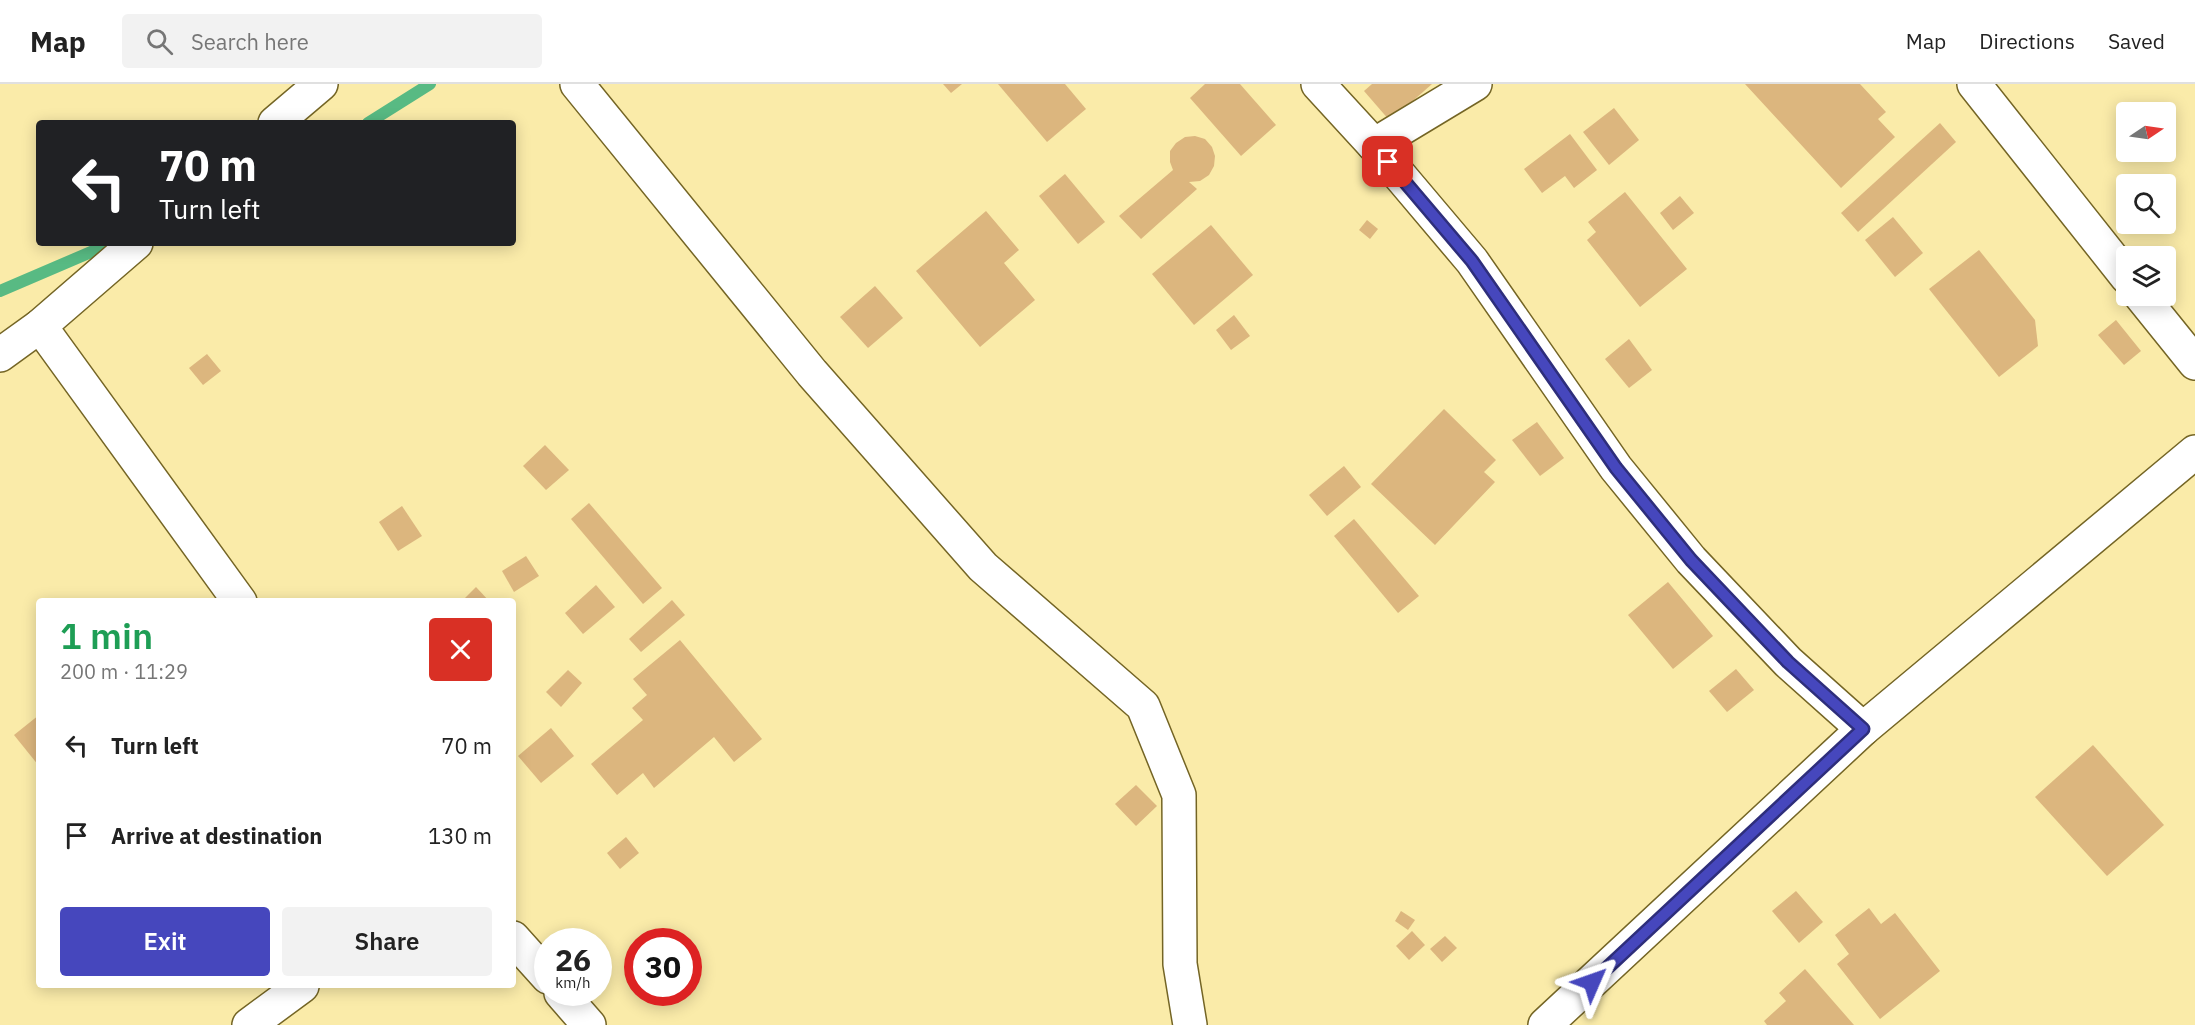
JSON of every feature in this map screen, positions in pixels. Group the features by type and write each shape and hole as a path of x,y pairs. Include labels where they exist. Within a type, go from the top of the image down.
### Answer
{"street":[{"path":"279,120 321,84"},
{"path":"577,84 812,373 982,567 1143,706 1179,795 1180,964 1190,1025"},
{"path":"1318,84 1374,145 1472,261 1616,468 1691,560 1788,662 1863,729"},
{"path":"1374,145 1475,84"},
{"path":"1974,84 2116,263"},
{"path":"0,356 40,326 133,246"},
{"path":"2149,306 2195,363"},
{"path":"40,326 237,598"},
{"path":"1545,1025 1863,729 2195,452"},
{"path":"516,941 534,961"},
{"path":"249,1025 299,988"},
{"path":"572,1006 589,1025"}],"building":[{"path":"943,84 962,84 951,93"},
{"path":"998,84 1065,84 1086,109 1047,142"},
{"path":"1205,84 1240,84 1276,125 1241,156 1190,98"},
{"path":"1372,84 1432,84 1390,121 1364,91"},
{"path":"1745,84 1860,84 1886,112 1878,119 1895,137 1841,188"},
{"path":"1614,108 1639,140 1609,165 1583,132"},
{"path":"1940,123 1956,142 1858,232 1841,213"},
{"path":"1570,134 1597,170 1574,188 1565,176 1542,193 1524,169"},
{"path":"1195,136 1205,139 1212,147 1215,156 1214,166 1209,175 1200,181 1189,182 1197,189 1141,239 1119,216 1173,170 1170,151 1176,143 1185,137"},
{"path":"1065,174 1105,222 1078,244 1039,196"},
{"path":"1625,192 1687,269 1640,307 1587,240 1596,232 1588,222"},
{"path":"1680,196 1694,213 1673,230 1660,213"},
{"path":"986,211 1019,250 1004,263 1035,300 980,347 916,271"},
{"path":"1893,217 1923,253 1895,277 1865,240"},
{"path":"1367,220 1378,229 1370,239 1359,230"},
{"path":"1211,225 1253,275 1194,325 1152,274"},
{"path":"1979,250 2035,320 2038,346 1999,377 1929,289"},
{"path":"875,286 903,318 868,348 840,317"},
{"path":"1234,315 1250,336 1231,350 1216,330"},
{"path":"2116,320 2141,351 2124,365 2098,335"},
{"path":"1629,339 1652,370 1629,388 1605,359"},
{"path":"207,354 221,371 203,385 189,368"},
{"path":"1444,409 1496,460 1484,472 1495,482 1435,545 1371,484"},
{"path":"1537,422 1564,458 1540,476 1512,440"},
{"path":"545,445 569,470 546,490 523,466"},
{"path":"1344,466 1361,487 1327,516 1309,495"},
{"path":"589,503 662,588 643,604 571,519"},
{"path":"402,506 422,536 398,551 379,522"},
{"path":"1354,519 1419,596 1398,613 1334,536"},
{"path":"526,556 539,576 514,592 502,571"},
{"path":"1668,582 1713,636 1673,669 1628,615"},
{"path":"596,585 615,607 583,634 565,613"},
{"path":"476,587 486,598 465,598"},
{"path":"672,600 685,615 641,652 629,639"},
{"path":"680,640 762,739 734,762 714,737 654,788 643,773 617,795 591,764 643,720 632,708 647,695 633,679"},
{"path":"1736,669 1754,690 1727,712 1709,691"},
{"path":"568,670 582,683 561,707 546,692"},
{"path":"36,717 36,762 14,735"},
{"path":"551,728 574,756 541,783 518,756"},
{"path":"2093,745 2164,825 2107,876 2035,797"},
{"path":"1136,785 1157,806 1136,826 1115,804"},
{"path":"626,837 639,853 620,869 607,853"},
{"path":"1796,891 1823,922 1799,943 1772,911"},
{"path":"1869,908 1881,924 1895,913 1940,971 1880,1019 1837,964 1849,954 1835,935"},
{"path":"1401,911 1415,920 1408,930 1395,921"},
{"path":"1412,931 1425,945 1409,960 1396,946"},
{"path":"1445,936 1457,948 1442,962 1430,949"},
{"path":"1805,969 1854,1025 1767,1025 1764,1021 1786,1001 1779,993"}],"waterway":[{"path":"373,120 430,84"},
{"path":"0,291 105,246"}],"route":[{"path":"1388,162 1472,261 1616,468 1691,560 1788,662 1863,729 1592,982"}]}
